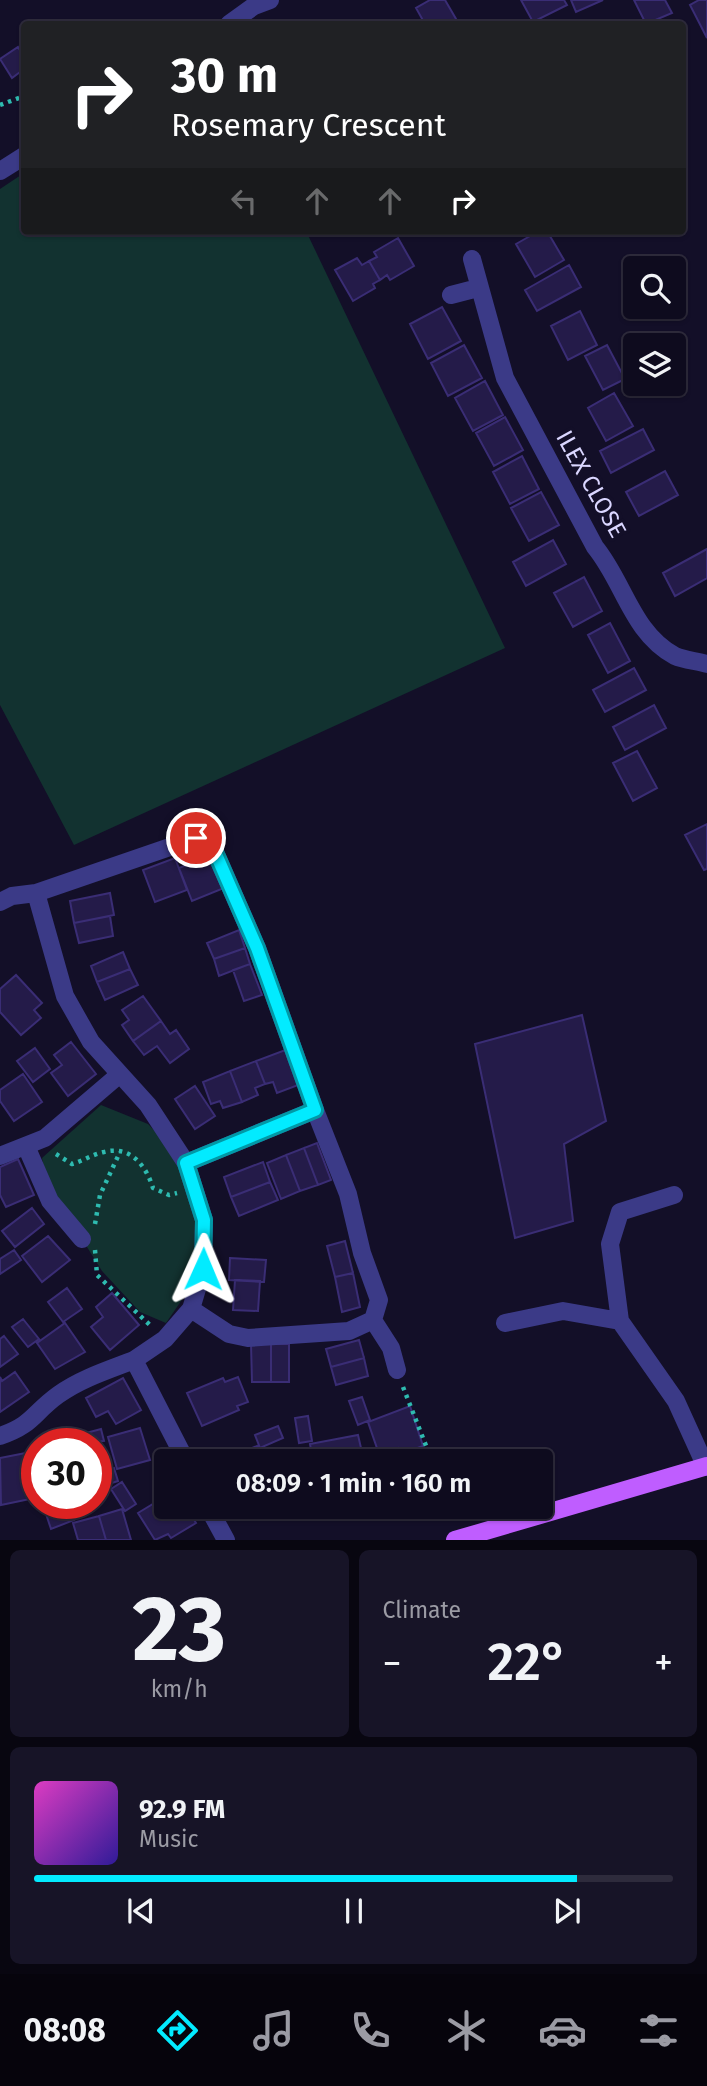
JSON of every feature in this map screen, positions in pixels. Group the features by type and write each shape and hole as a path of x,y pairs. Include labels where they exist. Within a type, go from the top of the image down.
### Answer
{"main road":[{"path":"455,1540 706,1466"}],"street":[{"path":"233,21 254,6 270,0"},
{"path":"0,171 21,158"},
{"name":"ILEX CLOSE","path":"472,259 505,378 595,547 611,568 645,634 676,657 707,664"},
{"path":"451,295 478,288"},
{"path":"0,902 12,896 36,893 196,838 215,852 257,948 348,1194 362,1253 379,1300 373,1320 349,1331 248,1338 229,1334 191,1309"},
{"path":"0,1436 22,1429 58,1395 88,1378 134,1360 166,1339 191,1309 203,1269 204,1220 186,1163 148,1105 91,1042 65,996 36,893"},
{"path":"0,1156 44,1138 120,1074"},
{"path":"186,1163 315,1110"},
{"path":"26,1146 50,1201 90,1240"},
{"path":"674,1195 620,1212 610,1244 620,1321 676,1401 706,1466"},
{"path":"505,1323 563,1311 620,1321"},
{"path":"373,1320 391,1348 397,1370"},
{"path":"134,1360 180,1449"},
{"path":"215,1519 226,1540"}],"path":[{"path":"0,105 21,97"},
{"path":"44,1138 58,1156 72,1164 104,1151 120,1152 139,1160 147,1170 153,1188 169,1195 194,1187"},
{"path":"120,1152 100,1195 90,1240 97,1275 121,1301 166,1339"},
{"path":"397,1370 427,1449"}],"green space":[{"path":"21,175 21,235 308,235 505,648 74,845 0,705 0,189"},
{"path":"101,1105 148,1124 186,1163 203,1269 166,1323 140,1312 102,1271 82,1239 50,1201 42,1158"}],"building":[{"path":"430,0 445,0 457,21 423,21 416,8"},
{"path":"521,0 564,0 567,5 535,21 532,21"},
{"path":"571,0 603,0 576,12"},
{"path":"634,0 665,0 672,13 653,21 644,21"},
{"path":"699,0 707,0 707,38 690,5"},
{"path":"18,47 21,52 21,71 12,78 0,59"},
{"path":"532,235 549,235 564,260 535,277 516,244"},
{"path":"398,238 414,266 390,280 387,275 380,280 369,261 377,257 374,252"},
{"path":"357,258 362,265 369,261 380,280 373,284 375,288 353,301 335,270"},
{"path":"569,265 581,287 537,311 525,290"},
{"path":"442,307 461,341 428,359 410,324"},
{"path":"580,311 597,345 568,360 551,326"},
{"path":"464,345 482,378 448,396 431,363"},
{"path":"607,345 623,380 603,390 585,356"},
{"path":"485,381 503,415 473,431 455,398"},
{"path":"614,393 633,426 606,441 588,408"},
{"path":"505,417 523,450 494,466 476,433"},
{"path":"643,429 654,450 611,473 600,451"},
{"path":"522,456 539,489 510,504 493,472"},
{"path":"665,471 678,495 639,516 626,492"},
{"path":"541,492 559,525 529,541 511,508"},
{"path":"553,540 566,564 526,586 513,562"},
{"path":"707,549 707,578 675,596 663,573"},
{"path":"584,577 602,611 573,627 554,593"},
{"path":"610,623 630,661 608,673 588,635"},
{"path":"634,668 646,690 605,712 593,690"},
{"path":"654,705 666,728 625,750 613,727"},
{"path":"637,751 657,788 633,801 613,763"},
{"path":"707,824 707,869 704,870 685,835"},
{"path":"211,855 224,888 192,901 179,868"},
{"path":"175,858 187,890 155,902 143,870"},
{"path":"110,893 114,915 74,923 70,901"},
{"path":"110,916 113,936 79,943 74,923"},
{"path":"239,930 245,948 214,959 207,943"},
{"path":"245,948 250,964 219,976 214,959"},
{"path":"123,952 130,969 97,982 91,966"},
{"path":"250,964 262,995 244,1001 233,970"},
{"path":"130,969 138,985 105,1000 97,982"},
{"path":"16,975 42,1003 34,1010 41,1018 21,1035 0,1012 0,989"},
{"path":"143,996 161,1021 133,1041 122,1025 129,1020 122,1010"},
{"path":"582,1015 606,1121 564,1144 573,1221 515,1238 475,1044"},
{"path":"161,1021 170,1034 176,1030 189,1049 170,1063 157,1046 144,1055 133,1041"},
{"path":"71,1042 96,1074 68,1096 51,1073 62,1065 54,1055"},
{"path":"35,1048 50,1069 33,1082 17,1061"},
{"path":"288,1049 301,1084 277,1093 273,1082 265,1084 256,1061"},
{"path":"256,1061 265,1084 255,1088 258,1095 242,1102 230,1071"},
{"path":"230,1071 242,1102 223,1108 220,1101 211,1104 203,1082"},
{"path":"23,1074 42,1102 14,1121 0,1101 0,1090"},
{"path":"195,1086 215,1116 195,1129 175,1099"},
{"path":"317,1143 331,1180 318,1185 304,1148"},
{"path":"304,1148 318,1185 300,1191 286,1155"},
{"path":"286,1155 300,1191 281,1199 267,1163"},
{"path":"18,1159 34,1195 6,1207 0,1195 0,1167"},
{"path":"263,1162 270,1182 231,1197 224,1177"},
{"path":"270,1182 278,1200 239,1216 231,1197"},
{"path":"32,1208 44,1224 15,1247 2,1231"},
{"path":"48,1236 70,1260 42,1282 22,1256"},
{"path":"345,1241 353,1273 335,1277 327,1246"},
{"path":"14,1250 21,1260 0,1274 0,1259"},
{"path":"230,1258 266,1260 264,1282 229,1280"},
{"path":"353,1273 360,1307 342,1312 335,1277"},
{"path":"235,1280 260,1281 258,1311 233,1310"},
{"path":"67,1288 82,1309 63,1322 48,1302"},
{"path":"112,1293 139,1325 110,1350 91,1327 103,1317 96,1307"},
{"path":"23,1319 39,1339 28,1347 12,1327"},
{"path":"65,1323 85,1352 55,1369 37,1343"},
{"path":"4,1336 18,1354 0,1367 0,1339"},
{"path":"359,1340 364,1358 331,1367 326,1349"},
{"path":"251,1344 271,1344 271,1382 252,1382"},
{"path":"271,1344 289,1344 289,1382 271,1382"},
{"path":"364,1358 368,1376 336,1385 331,1367"},
{"path":"15,1372 29,1392 0,1412 0,1377 2,1381"},
{"path":"238,1377 248,1402 237,1406 239,1410 202,1426 187,1393 223,1378 225,1382"},
{"path":"123,1378 141,1410 116,1424 108,1411 96,1417 86,1398"},
{"path":"362,1397 370,1420 358,1425 349,1401"},
{"path":"410,1406 423,1446 415,1449 377,1449 368,1422"},
{"path":"308,1416 312,1441 299,1443 295,1418"},
{"path":"278,1426 283,1438 260,1448 255,1435"},
{"path":"140,1428 150,1460 117,1469 112,1451 112,1436"},
{"path":"358,1435 361,1449 311,1449 310,1444"},
{"path":"21,1454 21,1501 1,1505 0,1458"},
{"path":"112,1469 118,1481 112,1483"},
{"path":"122,1482 136,1504 125,1511 112,1488"},
{"path":"154,1503 154,1519 194,1519 196,1523 171,1538 168,1534 155,1540 138,1513"},
{"path":"122,1509 131,1540 106,1540 100,1519 112,1519 112,1512"},
{"path":"48,1519 74,1519 74,1520 51,1529"},
{"path":"100,1519 106,1540 78,1540 73,1523"}],"route":[{"path":"196,838 215,852 257,948 315,1110 186,1163 204,1220 203,1269"}]}
